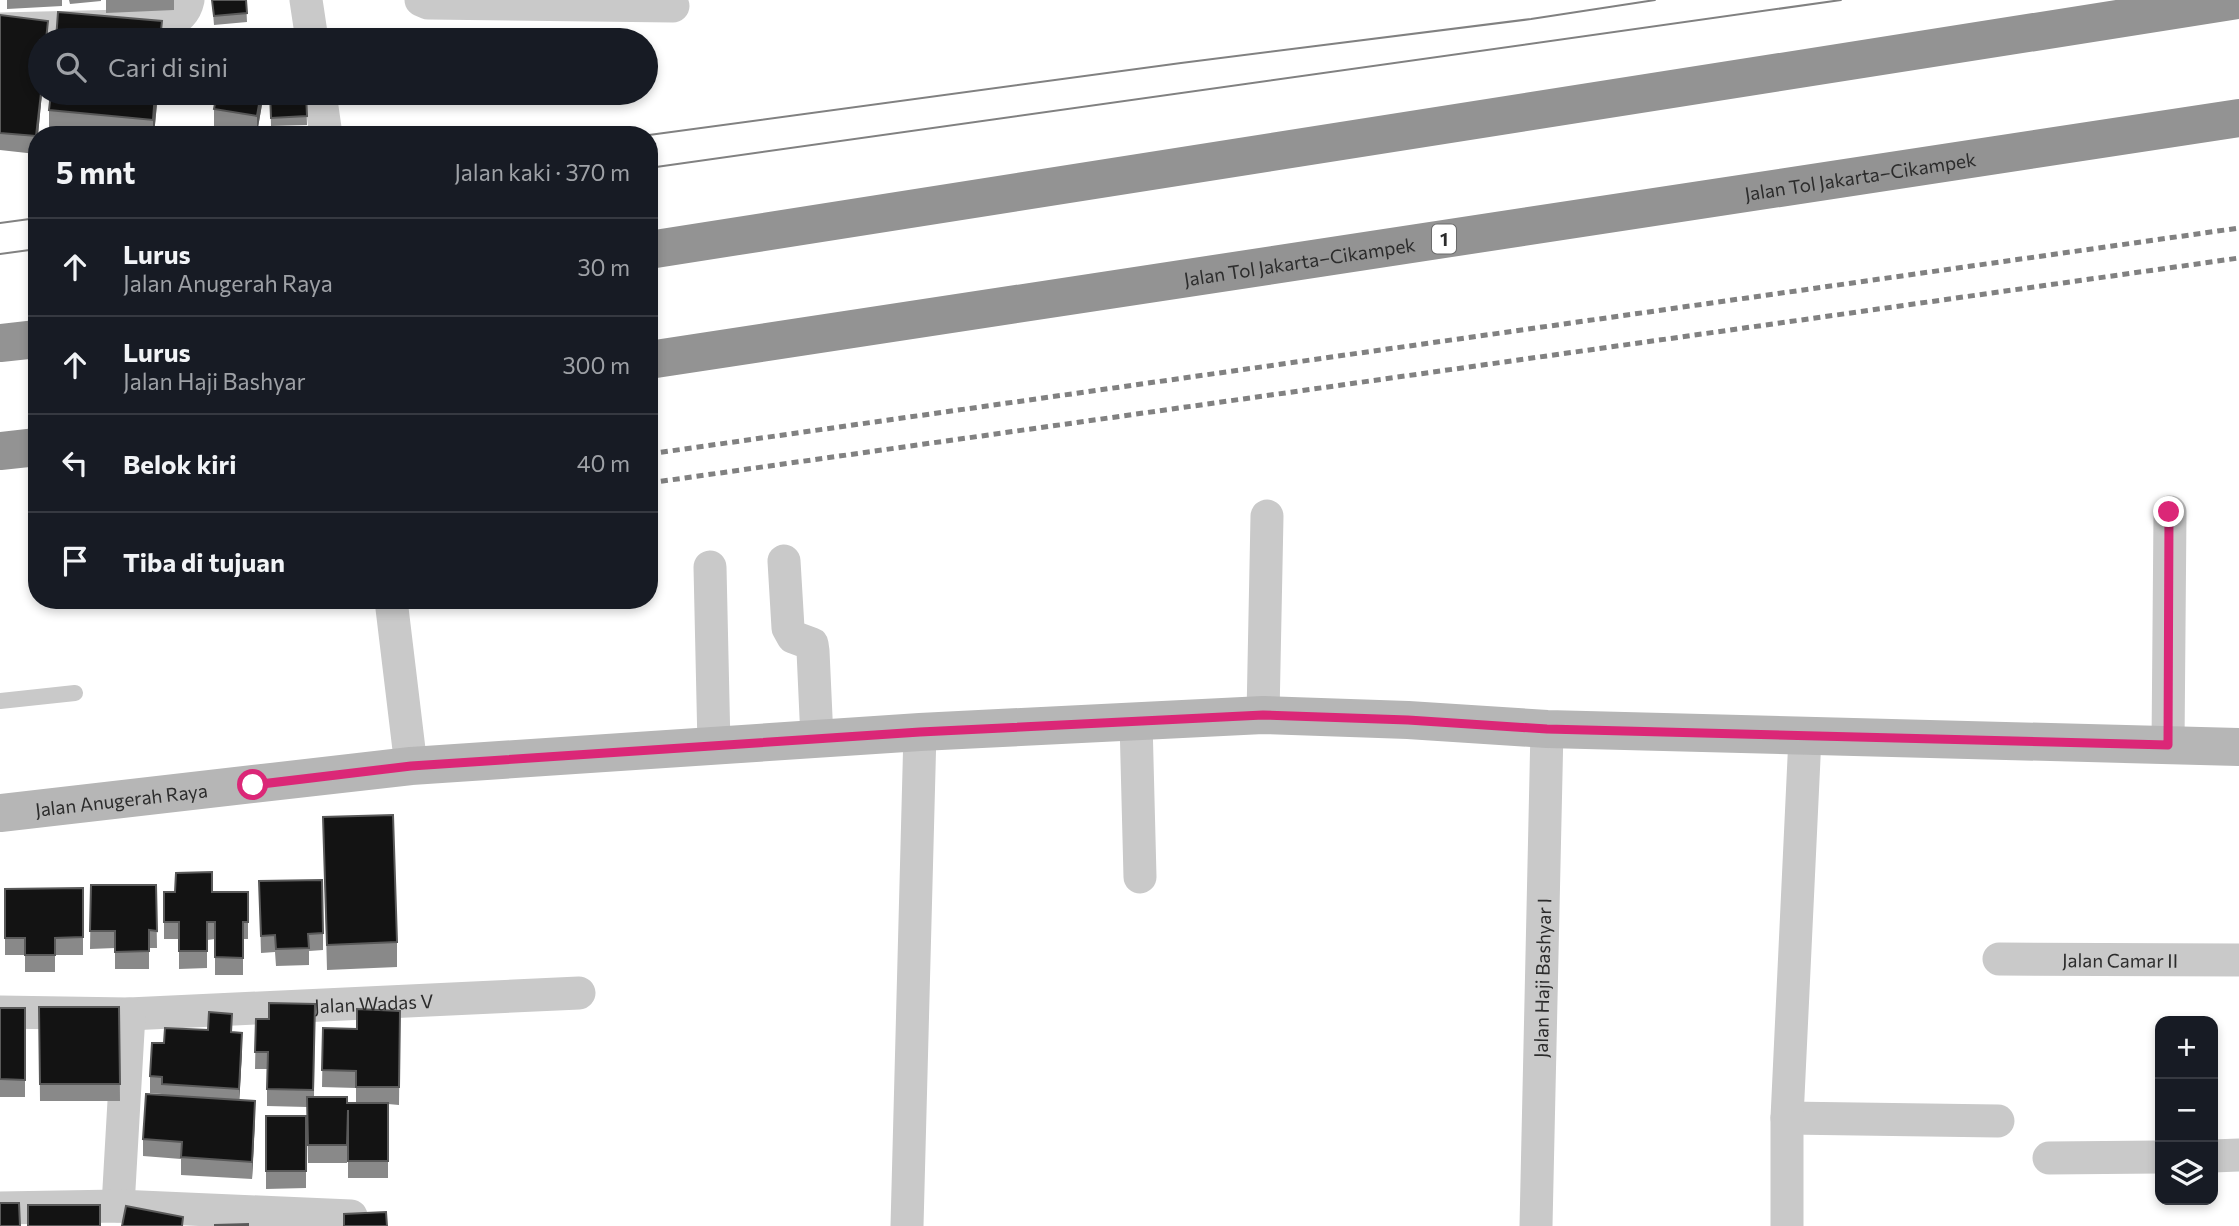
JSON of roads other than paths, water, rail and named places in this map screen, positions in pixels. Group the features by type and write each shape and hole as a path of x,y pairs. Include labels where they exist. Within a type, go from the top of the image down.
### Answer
{"highway":[{"path":"658,249 2223,2"},
{"name":"Jalan Tol Jakarta–Cikampek","path":"658,359 2239,118"},
{"path":"0,343 28,340"},
{"path":"0,451 28,448"}],"street":[{"path":"42,28 166,25 179,18 188,0"},
{"path":"306,0 310,28"},
{"path":"421,0 428,3 673,6"},
{"path":"0,29 28,28"},
{"path":"322,105 325,126"},
{"path":"2168,745 2169,512"},
{"path":"1263,715 1267,516"},
{"path":"784,561 788,628 793,637 812,644 817,739"},
{"path":"710,567 714,746"},
{"path":"392,609 411,766"},
{"name":"Jalan Anugerah Raya","path":"0,813 411,766 920,732 1263,715 1408,720 1547,729 2239,747"},
{"path":"1136,722 1140,877"},
{"name":"Jalan Haji Bashyar I","path":"1536,1226 1547,729"},
{"path":"907,1226 920,732"},
{"path":"1787,1226 1787,1118 1805,737"},
{"name":"Jalan Camar II","path":"1999,959 2239,960"},
{"name":"Jalan Wadas V","path":"0,1012 129,1014 579,993"},
{"path":"118,1206 129,1014"},
{"path":"1787,1118 1998,1121"},
{"path":"2218,1156 2239,1155"},
{"path":"2049,1158 2155,1157"},
{"path":"0,1208 118,1206 351,1216"}],"lane":[{"path":"0,701 75,693"}],"tram line":[{"path":"658,134 1531,19 1655,0"},
{"path":"658,167 1841,0"},
{"path":"0,223 28,219"},
{"path":"0,254 28,250"}],"railway":[{"path":"658,453 2239,228"},
{"path":"658,482 2239,258"}]}
